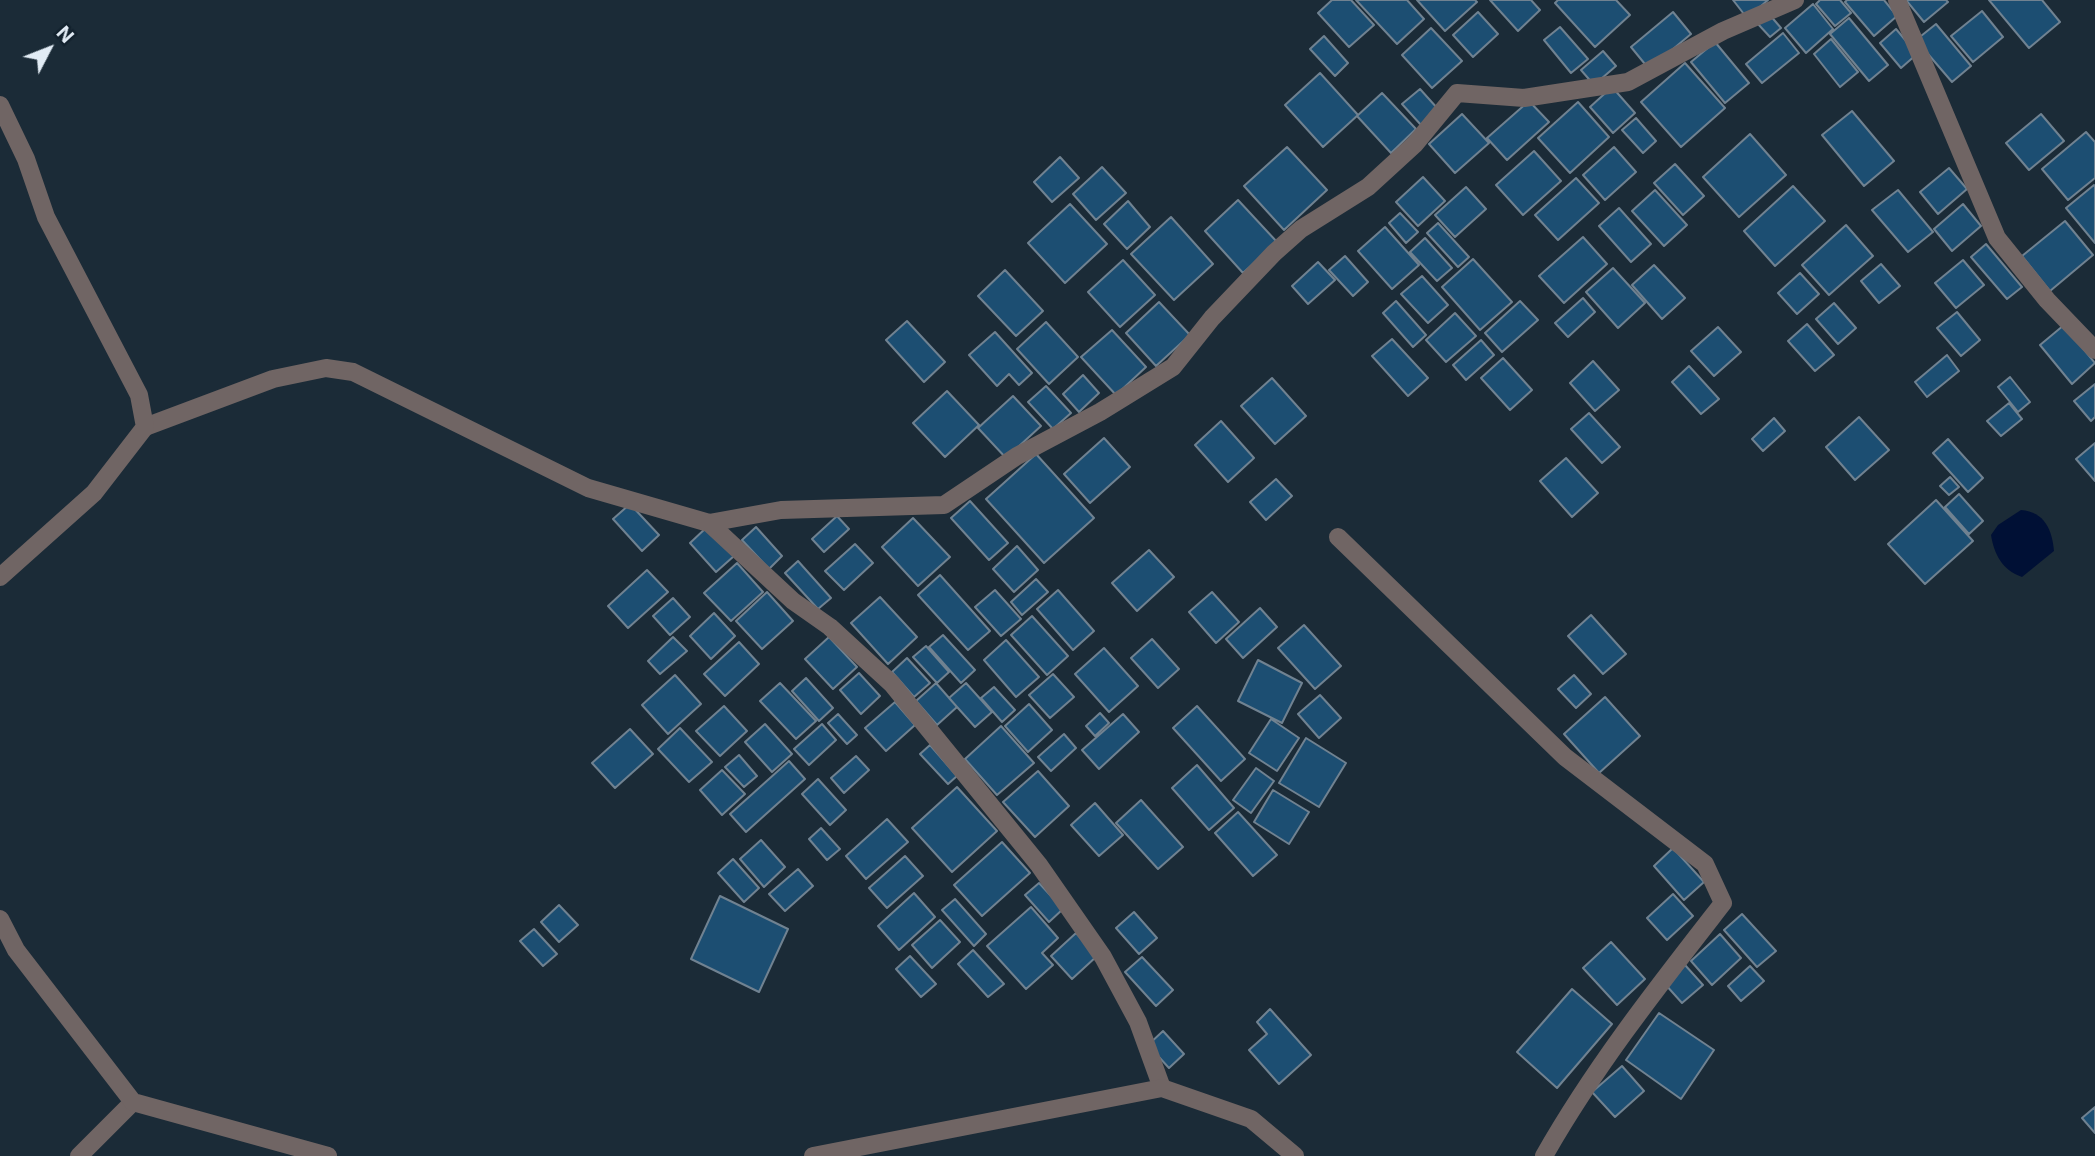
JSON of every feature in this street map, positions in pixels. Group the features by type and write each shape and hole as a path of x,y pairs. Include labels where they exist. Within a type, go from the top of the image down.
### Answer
{"street":[{"path":"0,578 94,493 145,427 273,379 326,368 353,372 588,488 709,523 781,510 944,505 1017,456 1100,412 1173,367 1212,318 1274,253 1301,229 1368,187 1415,144 1457,93 1524,98 1628,82 1723,31 1796,0"},
{"path":"1897,0 1997,238 2047,300 2095,350"},
{"path":"0,105 26,159 46,217 139,395 145,427"},
{"path":"709,523 793,601 830,627 892,684 977,787 1039,865 1103,957 1138,1022 1162,1088"},
{"path":"1338,537 1565,757 1705,864 1723,903 1646,1002 1564,1121 1544,1156"},
{"path":"0,919 16,950 133,1102 328,1156"},
{"path":"813,1156 1162,1088 1251,1119 1295,1156"},
{"path":"79,1156 133,1102"}],"water":[{"path":"2021,510 2036,514 2046,523 2054,551 2022,577 2004,566 1994,549 1991,535 1998,525"}],"building":[{"path":"1332,0 1351,0 1374,25 1349,47 1318,13"},
{"path":"1356,0 1407,0 1424,19 1397,44"},
{"path":"1417,0 1475,0 1477,2 1445,31"},
{"path":"1490,0 1531,0 1540,10 1518,31"},
{"path":"1558,0 1616,0 1630,15 1595,47 1555,3"},
{"path":"1733,0 1768,0 1747,18"},
{"path":"1820,0 1840,0 1851,13 1835,26 1816,4"},
{"path":"1884,0 1897,16 1874,36 1845,2"},
{"path":"1906,0 1946,0 1948,2 1924,22"},
{"path":"1989,0 2042,0 2060,22 2029,48"},
{"path":"1813,4 1833,29 1806,53 1785,28"},
{"path":"1982,11 2003,37 1973,62 1951,36"},
{"path":"1478,12 1498,34 1473,57 1453,35"},
{"path":"1673,12 1691,34 1649,69 1631,47"},
{"path":"1769,14 1781,28 1770,37 1758,24"},
{"path":"1849,18 1888,65 1869,81 1830,34"},
{"path":"1936,24 1971,66 1952,82 1916,40"},
{"path":"1560,27 1588,59 1571,73 1544,40"},
{"path":"1431,28 1462,61 1432,88 1402,55"},
{"path":"1896,29 1917,54 1901,68 1880,43"},
{"path":"1783,33 1799,53 1762,83 1746,64"},
{"path":"1324,36 1348,63 1335,76 1310,49"},
{"path":"1831,39 1858,72 1840,87 1814,54"},
{"path":"1715,42 1749,83 1725,103 1691,62"},
{"path":"1603,51 1616,66 1594,85 1581,70"},
{"path":"1685,63 1725,108 1681,147 1641,102"},
{"path":"1320,73 1358,115 1323,147 1285,105"},
{"path":"1612,87 1635,113 1613,133 1590,107"},
{"path":"1420,89 1438,109 1421,125 1402,104"},
{"path":"1382,93 1416,129 1391,153 1357,116"},
{"path":"1529,101 1549,122 1507,160 1487,138"},
{"path":"1578,102 1609,137 1570,173 1538,138"},
{"path":"1852,111 1894,161 1864,186 1822,135"},
{"path":"1462,114 1489,143 1455,173 1429,144"},
{"path":"2041,114 2064,141 2029,170 2006,143"},
{"path":"1636,118 1656,141 1643,153 1622,130"},
{"path":"2086,132 2095,142 2095,178 2068,200 2042,169"},
{"path":"1750,134 1786,175 1739,217 1703,177"},
{"path":"1287,147 1327,190 1284,230 1244,186"},
{"path":"1614,147 1636,172 1605,200 1583,175"},
{"path":"1534,151 1561,181 1523,215 1496,185"},
{"path":"1060,157 1079,178 1052,202 1034,182"},
{"path":"1675,164 1704,196 1683,215 1654,183"},
{"path":"1102,167 1126,193 1096,220 1073,194"},
{"path":"1949,168 1967,189 1938,214 1920,192"},
{"path":"1423,177 1445,201 1418,226 1396,202"},
{"path":"1576,178 1599,203 1558,240 1535,215"},
{"path":"1793,186 1825,221 1775,266 1744,231"},
{"path":"2095,186 2095,243 2066,208"},
{"path":"1466,187 1486,209 1455,237 1435,215"},
{"path":"1655,190 1687,225 1664,246 1632,211"},
{"path":"1898,190 1933,232 1908,252 1872,210"},
{"path":"1238,200 1277,242 1243,273 1205,231"},
{"path":"1128,201 1150,227 1127,249 1104,224"},
{"path":"1070,204 1107,244 1065,283 1028,243"},
{"path":"1963,204 1981,226 1952,251 1934,229"},
{"path":"1619,208 1651,244 1631,262 1599,226"},
{"path":"1400,213 1418,232 1406,243 1389,223"},
{"path":"1171,217 1213,264 1174,300 1131,254"},
{"path":"2065,221 2093,255 2050,291 2022,256"},
{"path":"1438,223 1469,257 1458,267 1427,233"},
{"path":"1846,225 1873,256 1829,295 1802,265"},
{"path":"1385,227 1419,265 1392,289 1358,251"},
{"path":"1583,237 1607,264 1564,303 1539,276"},
{"path":"1425,238 1452,268 1437,281 1410,252"},
{"path":"1986,244 2022,287 2007,299 1971,257"},
{"path":"1345,256 1368,282 1353,296 1329,270"},
{"path":"1473,259 1512,302 1480,330 1442,287"},
{"path":"1123,260 1155,295 1120,327 1088,292"},
{"path":"1963,260 1984,285 1956,308 1935,283"},
{"path":"1318,262 1335,280 1308,304 1292,286"},
{"path":"1881,264 1900,286 1879,303 1861,281"},
{"path":"1654,265 1685,298 1662,319 1632,285"},
{"path":"1613,268 1645,303 1618,328 1586,292"},
{"path":"1005,270 1043,311 1016,336 978,296"},
{"path":"1800,273 1819,294 1797,314 1778,293"},
{"path":"1422,276 1448,305 1428,323 1401,294"},
{"path":"1583,298 1595,312 1568,337 1555,323"},
{"path":"1396,301 1426,335 1413,347 1383,313"},
{"path":"1520,301 1538,320 1502,352 1485,333"},
{"path":"1159,302 1190,335 1156,366 1126,333"},
{"path":"1834,303 1856,328 1838,344 1816,319"},
{"path":"1957,312 1980,340 1961,356 1937,328"},
{"path":"1455,313 1476,336 1446,362 1426,340"},
{"path":"907,321 945,362 924,382 886,340"},
{"path":"1046,322 1078,357 1049,384 1017,349"},
{"path":"1807,324 1834,355 1815,371 1788,341"},
{"path":"2064,325 2095,363 2072,384 2040,345"},
{"path":"1718,327 1741,352 1714,376 1691,351"},
{"path":"1112,330 1146,367 1116,395 1081,357"},
{"path":"995,332 1032,373 1019,385 1009,374 997,386 969,355"},
{"path":"1392,339 1428,378 1408,396 1372,356"},
{"path":"1481,340 1494,355 1466,380 1453,365"},
{"path":"1947,355 1959,371 1927,397 1915,382"},
{"path":"1503,358 1532,390 1510,410 1481,378"},
{"path":"1593,361 1619,390 1595,411 1570,383"},
{"path":"1689,366 1719,399 1701,414 1672,382"},
{"path":"1083,375 1099,393 1079,412 1063,394"},
{"path":"2010,377 2030,402 2018,412 1998,387"},
{"path":"1272,378 1306,416 1275,444 1241,406"},
{"path":"2095,384 2095,417 2091,421 2074,401"},
{"path":"1046,386 1071,413 1053,429 1028,402"},
{"path":"947,391 979,425 945,457 913,423"},
{"path":"1013,396 1041,426 1006,458 978,428"},
{"path":"2009,403 2022,419 2001,436 1987,421"},
{"path":"1589,413 1620,447 1602,463 1571,429"},
{"path":"1859,417 1889,450 1855,480 1826,447"},
{"path":"1774,418 1785,431 1763,451 1752,439"},
{"path":"1221,421 1254,458 1228,482 1195,445"},
{"path":"1104,438 1130,467 1090,503 1064,474"},
{"path":"1948,439 1983,478 1968,492 1933,453"},
{"path":"2095,443 2095,481 2076,459"},
{"path":"1036,454 1094,518 1044,563 986,499"},
{"path":"1566,458 1598,493 1572,517 1540,481"},
{"path":"1950,477 1959,487 1949,495 1940,486"},
{"path":"1276,479 1292,496 1266,520 1250,502"},
{"path":"1959,494 1983,521 1969,534 1945,507"},
{"path":"1936,500 1973,541 1925,584 1888,544"},
{"path":"970,501 1008,543 989,560 951,518"},
{"path":"630,504 659,535 642,551 613,519"},
{"path":"837,516 849,529 824,552 812,539"},
{"path":"913,518 950,557 918,586 882,547"},
{"path":"707,527 734,556 716,572 690,543"},
{"path":"756,527 782,556 769,569 742,540"},
{"path":"855,544 873,563 844,590 825,571"},
{"path":"1017,546 1038,570 1014,592 993,569"},
{"path":"1149,550 1174,577 1137,611 1112,583"},
{"path":"798,561 831,598 818,609 785,573"},
{"path":"737,563 763,592 731,621 704,593"},
{"path":"647,570 668,592 628,628 608,606"},
{"path":"940,575 990,631 968,650 918,595"},
{"path":"1036,579 1048,592 1022,615 1011,602"},
{"path":"995,590 1021,619 1001,636 975,607"},
{"path":"1058,590 1094,631 1073,650 1037,609"},
{"path":"767,592 793,621 762,649 736,621"},
{"path":"1212,592 1239,622 1216,643 1189,612"},
{"path":"880,597 917,637 888,664 851,623"},
{"path":"673,598 690,617 670,635 653,616"},
{"path":"1260,608 1277,627 1243,658 1226,639"},
{"path":"714,613 735,636 711,659 690,636"},
{"path":"1591,615 1626,654 1603,674 1568,636"},
{"path":"1032,616 1068,656 1047,675 1011,635"},
{"path":"1304,625 1341,666 1315,689 1278,648"},
{"path":"943,635 975,670 961,683 929,647"},
{"path":"673,637 687,651 660,674 648,661"},
{"path":"829,637 857,667 833,689 805,659"},
{"path":"1152,639 1179,669 1158,688 1131,658"},
{"path":"1006,640 1039,677 1016,697 984,660"},
{"path":"739,642 759,664 725,696 704,674"},
{"path":"926,646 949,672 937,683 913,657"},
{"path":"1104,648 1138,686 1109,712 1075,674"},
{"path":"907,658 930,683 914,697 892,672"},
{"path":"1258,660 1302,683 1282,723 1238,701"},
{"path":"859,673 880,696 861,714 840,690"},
{"path":"1053,674 1074,697 1050,718 1029,695"},
{"path":"675,675 701,704 668,734 642,705"},
{"path":"1574,675 1591,694 1576,708 1558,689"},
{"path":"806,678 833,708 819,721 792,691"},
{"path":"780,683 816,721 796,739 760,701"},
{"path":"936,683 957,707 937,725 916,701"},
{"path":"966,683 992,712 975,727 949,698"},
{"path":"994,687 1015,710 1002,722 981,698"},
{"path":"1320,695 1341,718 1319,738 1298,714"},
{"path":"1605,697 1640,736 1599,773 1564,734"},
{"path":"895,702 915,725 886,751 865,728"},
{"path":"1029,704 1052,730 1028,752 1005,726"},
{"path":"724,706 747,731 720,756 696,731"},
{"path":"1197,706 1245,759 1221,781 1173,728"},
{"path":"1100,713 1109,723 1095,736 1086,726"},
{"path":"838,714 857,735 847,744 828,723"},
{"path":"1123,714 1139,732 1099,769 1082,750"},
{"path":"1271,719 1299,738 1277,771 1249,753"},
{"path":"765,724 792,754 772,772 745,742"},
{"path":"822,724 836,740 809,765 794,749"},
{"path":"1001,726 1034,763 997,795 965,759"},
{"path":"680,728 712,762 689,782 658,749"},
{"path":"630,729 653,754 615,788 592,763"},
{"path":"1064,734 1076,748 1051,771 1038,757"},
{"path":"1306,738 1346,763 1319,807 1279,783"},
{"path":"930,745 957,776 948,784 920,754"},
{"path":"739,755 757,776 744,787 725,767"},
{"path":"856,756 869,770 844,793 831,778"},
{"path":"789,761 805,779 746,832 730,814"},
{"path":"1197,765 1234,808 1209,830 1172,788"},
{"path":"1256,768 1274,781 1251,813 1233,800"},
{"path":"722,770 745,794 722,815 700,790"},
{"path":"1038,771 1069,806 1035,837 1003,802"},
{"path":"818,779 846,810 830,825 802,794"},
{"path":"957,787 997,831 952,872 912,828"},
{"path":"1273,790 1309,812 1289,844 1254,822"},
{"path":"1141,800 1183,847 1158,869 1116,823"},
{"path":"1095,803 1123,835 1099,856 1071,825"},
{"path":"1238,812 1277,855 1253,876 1215,833"},
{"path":"887,819 908,842 866,879 846,856"},
{"path":"821,828 840,849 827,860 809,839"},
{"path":"761,840 785,867 764,887 740,859"},
{"path":"1002,842 1030,873 982,916 954,885"},
{"path":"1673,848 1704,882 1684,900 1654,866"},
{"path":"905,856 923,876 887,908 869,888"},
{"path":"733,859 759,888 744,902 718,873"},
{"path":"798,869 813,886 785,911 769,894"},
{"path":"1039,883 1063,909 1049,922 1025,895"},
{"path":"914,893 935,917 899,950 878,926"},
{"path":"1673,894 1693,916 1667,940 1647,918"},
{"path":"720,896 788,929 759,992 691,959"},
{"path":"955,899 986,934 974,946 942,910"},
{"path":"559,905 578,925 559,942 541,922"},
{"path":"1031,907 1058,938 1042,953 1053,965 1026,989 987,946"},
{"path":"1134,912 1157,938 1139,954 1116,928"},
{"path":"1742,914 1776,951 1757,967 1724,930"},
{"path":"940,920 960,942 932,968 912,945"},
{"path":"534,929 557,954 543,966 520,941"},
{"path":"1076,933 1097,956 1072,979 1051,956"},
{"path":"1720,934 1741,958 1712,985 1691,961"},
{"path":"1611,942 1645,979 1617,1005 1583,968"},
{"path":"973,950 1004,984 988,997 958,964"},
{"path":"910,956 936,984 921,997 896,969"},
{"path":"1142,957 1173,990 1156,1006 1125,972"},
{"path":"1685,965 1703,985 1682,1003 1665,984"},
{"path":"1750,966 1764,981 1741,1001 1728,986"},
{"path":"1572,989 1612,1024 1557,1088 1517,1052"},
{"path":"1270,1009 1311,1055 1279,1084 1249,1050 1267,1034 1257,1022"},
{"path":"1659,1013 1714,1050 1681,1099 1626,1060"},
{"path":"1163,1031 1184,1054 1169,1068 1148,1045"},
{"path":"1622,1066 1644,1091 1615,1117 1592,1092"},
{"path":"2095,1107 2095,1133 2082,1118"}]}
